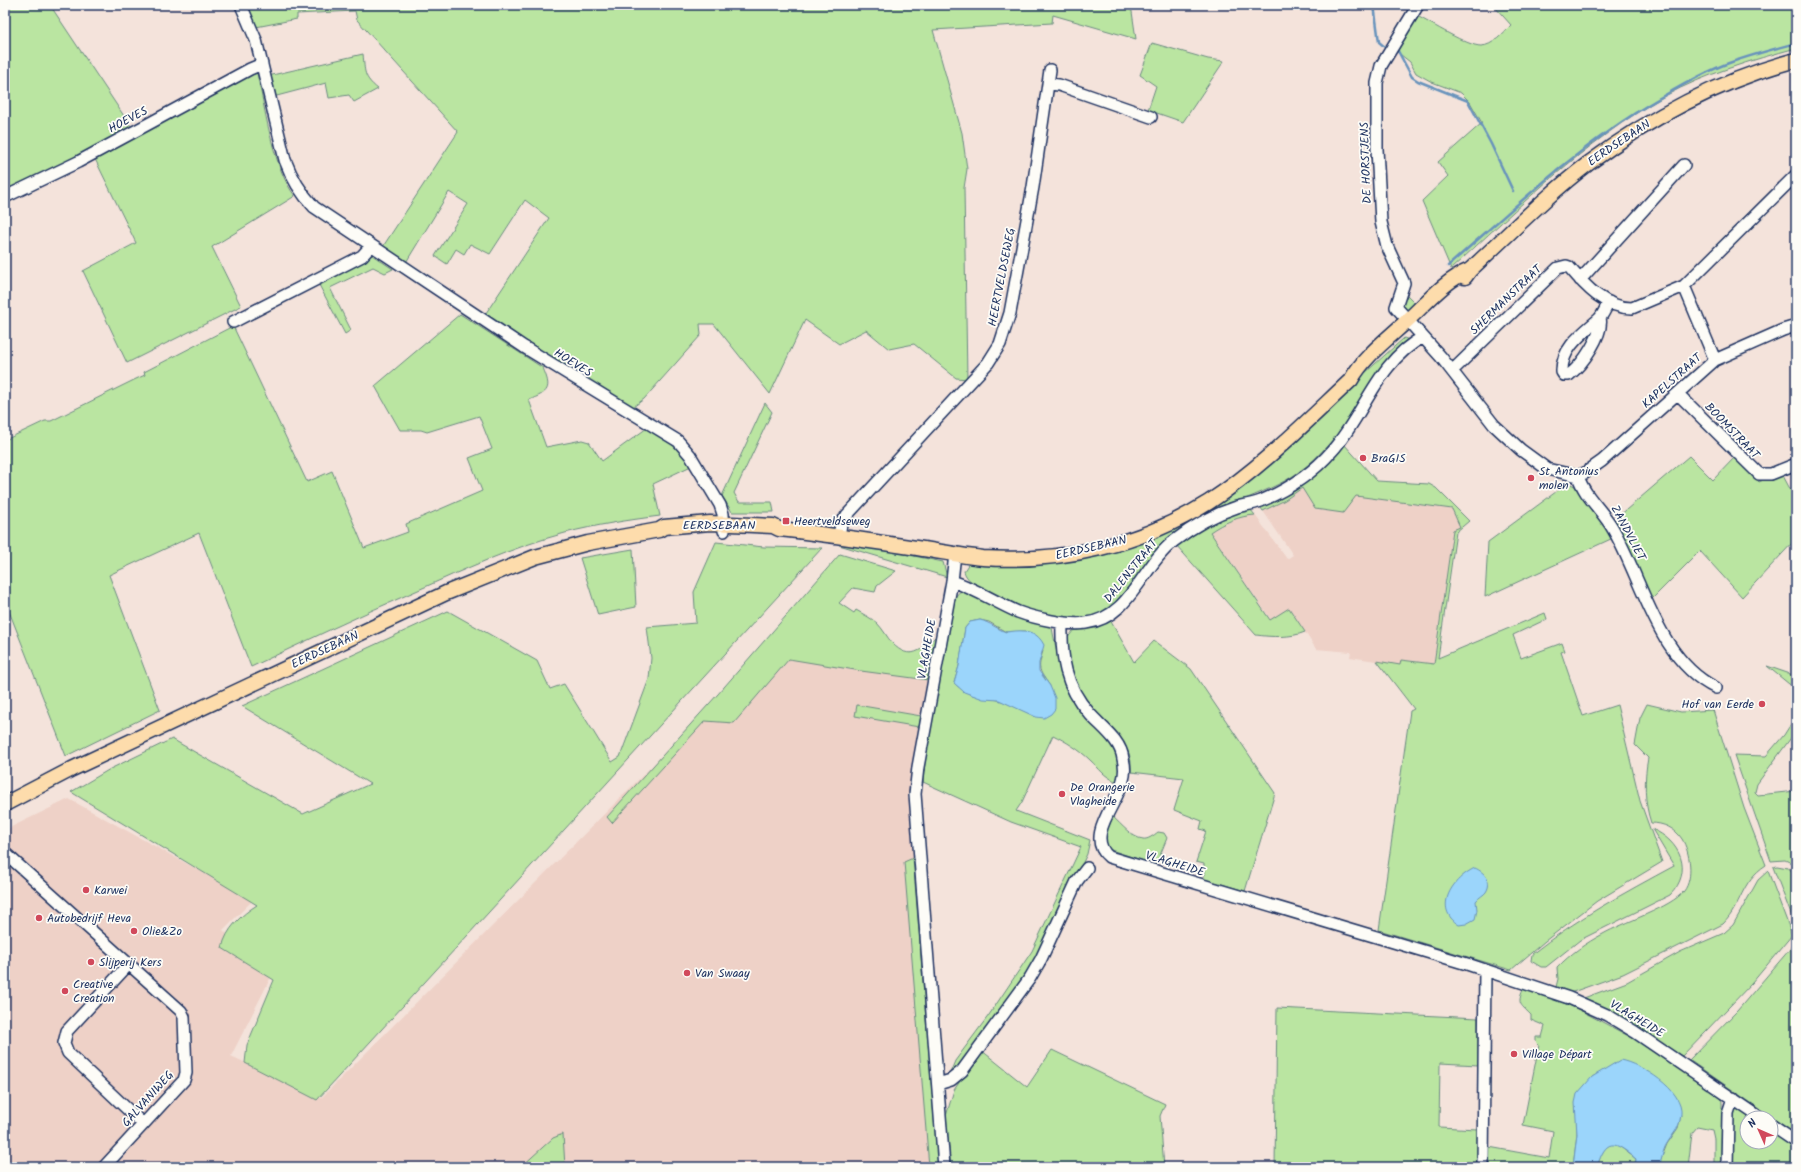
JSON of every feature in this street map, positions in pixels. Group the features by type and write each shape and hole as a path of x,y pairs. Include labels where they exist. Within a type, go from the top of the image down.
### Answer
{"main road":[{"name":"EERDSEBAAN","path":"5,804 72,769 446,593 535,557 596,541 659,530 664,533 723,527 772,532 779,529 839,536 981,558 1020,559 1057,557 1105,547 1159,528 1210,501 1240,479 1276,449 1351,380 1355,372 1377,349 1411,323 1461,274 1470,270 1572,177 1637,130 1688,101 1717,88 1796,60"}],"street":[{"name":"HOEVES","path":"241,5 256,40 285,160 291,178 301,194 314,207 524,347 678,440 690,455 720,505 723,514 723,527"},
{"name":"DE HORSTJENS","path":"1411,323 1396,307 1404,283 1387,246 1381,222 1377,149 1377,82 1381,66 1418,5"},
{"name":"HOEVES","path":"5,197 78,162 250,69 262,64"},
{"name":"HEERTVELDSEWEG","path":"839,536 842,524 847,515 988,363 1000,344 1008,324 1012,304 1049,84 1050,70"},
{"path":"1049,84 1060,85 1151,117"},
{"path":"1684,165 1580,280 1592,292 1609,302 1632,308 1684,286 1796,175"},
{"path":"233,322 362,256 371,246"},
{"name":"SHERMANSTRAAT","path":"1452,372 1558,268 1566,266 1569,267 1580,280"},
{"path":"1684,286 1715,360"},
{"path":"1600,318 1600,330 1585,359 1573,372 1569,375 1564,375 1562,372 1562,366 1568,351 1575,341 1600,318 1609,302"},
{"path":"1411,323 1494,425 1528,456 1547,469 1578,476"},
{"name":"KAPELSTRAAT","path":"1578,476 1598,464 1715,360 1783,330 1796,326"},
{"name":"DALENSTRAAT","path":"952,581 970,587 1018,612 1062,623 1084,624 1095,622 1110,615 1121,606 1158,556 1179,537 1214,516 1237,507 1260,501 1302,478 1319,464 1341,441 1388,366 1399,355 1423,337"},
{"name":"BOOMSTRAAT","path":"1678,394 1754,472 1764,475 1771,474 1796,464"},
{"name":"ZANDVLIET","path":"1578,476 1584,489 1614,529 1666,641 1690,669 1703,680 1716,688"},
{"name":"VLAGHEIDE","path":"944,1167 915,794 918,767 952,581 955,554"},
{"name":"VLAGHEIDE","path":"1062,623 1062,656 1074,692 1088,713 1117,743 1123,756 1125,771 1123,780 1099,838 1101,848 1112,859 1485,970 1569,998 1607,1015 1644,1038 1750,1110"},
{"name":"GALVANIWEG","path":"5,853 180,1011 184,1018 186,1073 184,1080 104,1167"},
{"path":"938,1084 951,1080 962,1071 1020,994 1041,959 1077,881 1087,868"},
{"path":"129,964 67,1031 64,1043 68,1053 143,1124"},
{"path":"1483,1167 1485,970"},
{"path":"1727,1167 1728,1113 1733,1098"},
{"path":"1779,1130 1796,1142"}],"shaded area":[{"path":"1302,488 1452,509 1461,527 1453,530 1434,664 1402,660 1401,665 1350,657 1351,652 1316,649 1289,608 1271,620 1210,532 1233,520 1248,515 1255,515 1287,559 1293,555 1263,511 1285,500"},
{"name":"Van Swaay","path":"774,643 931,681 911,785 937,1167 5,1167 5,830 69,799 253,900 223,930 271,977 231,1056 321,1098 655,763 718,694 722,695"}],"green space":[{"path":"5,5 50,5 132,128 104,144 5,192"},
{"path":"246,5 1131,5 1136,39 1053,15 1052,23 933,30 962,133 967,169 964,188 967,379 956,378 914,344 889,349 866,330 839,344 805,320 770,394 714,324 700,324 701,335 644,399 633,407 558,364 484,316 549,218 525,200 490,254 470,244 464,254 456,249 447,264 435,256 468,204 449,192 405,264 382,248 458,132 357,20 355,11 297,14 297,19 256,27"},
{"path":"1497,5 1796,5 1796,48 1712,74 1680,88 1636,114 1607,133 1553,176 1451,269 1422,201 1448,176 1438,162 1482,123 1470,102 1461,93 1432,82 1416,73 1410,62 1396,51 1417,16 1449,34 1467,42 1481,46 1490,44 1511,25 1495,7"},
{"path":"1152,43 1208,59 1224,61 1183,122 1148,110 1156,86 1140,75"},
{"path":"363,54 367,77 378,89 354,102 349,95 329,98 326,83 273,97 268,76"},
{"path":"256,69 275,153 280,169 295,196 212,247 241,306 127,363 83,271 136,243 95,159"},
{"path":"372,255 393,269 385,273 373,267 330,288 351,330 345,334 318,283"},
{"path":"1405,293 1414,302 1414,304 1405,312 1402,304"},
{"path":"460,314 543,368 548,385 547,389 541,395 529,400 546,447 582,440 589,442 602,461 647,428 676,448 691,466 653,484 660,516 577,530 508,552 374,609 251,667 199,533 109,575 160,710 66,756 5,601 5,440 45,421 51,421 145,375 144,372 233,326 307,482 332,471 364,548 408,532 406,524 482,491 469,458 492,449 479,416 427,432 421,430 400,430 375,386"},
{"path":"1404,338 1409,340 1408,342 1394,353 1383,365 1348,420 1321,453 1300,471 1286,480 1229,507 1171,538 1158,550 1114,605 1103,613 1092,618 1083,619 1049,616 1016,605 989,593 970,581 966,576 964,571 969,563 1002,563 1163,532 1327,407"},
{"path":"765,403 772,412 734,493 739,502 772,502 774,512 732,512 722,496"},
{"path":"1344,444 1377,481 1429,484 1436,488 1469,521 1456,532 1438,658 1545,613 1547,619 1513,635 1521,658 1562,643 1565,651 1561,652 1583,716 1617,705 1640,801 1662,862 1597,901 1545,941 1511,970 1379,930 1410,711 1414,709 1377,661 1400,665 1401,660 1434,664 1453,530 1460,527 1452,509 1356,496 1343,513 1315,509 1302,488 1285,500 1263,511 1261,504"},
{"path":"1689,456 1713,480 1735,457 1759,482 1781,472 1796,500 1796,539 1742,597 1700,551 1651,600 1612,522"},
{"path":"1568,483 1583,492 1589,499 1613,538 1485,597 1488,542"},
{"path":"1250,509 1255,515 1231,520 1210,532 1270,620 1289,608 1305,632 1274,637 1256,635 1176,545 1211,523 1229,515"},
{"path":"842,541 943,562 947,577 839,545"},
{"path":"716,542 764,547 822,548 317,1100 245,1063 247,1045 274,980 222,948 227,935 235,923 245,913 257,905 71,792 110,769 172,739 303,814 370,784 242,706 448,611 537,661 550,689 564,684 612,762 620,757 649,679 651,658 647,627 696,623 694,592"},
{"path":"633,549 636,607 598,615 580,558"},
{"path":"840,554 896,571 877,586 875,592 853,588 839,603 854,613 856,610 875,621 892,643 904,652 916,652 926,646 936,636 928,680 789,659 734,723 705,721 612,823 607,817 718,694"},
{"path":"966,590 1048,624 1052,628 1059,664 1115,747 1120,768 1117,782 1105,775 1077,749 1053,735 1022,802 1016,811 1090,840 1087,854 1036,960 1017,990 955,1072 950,1073 955,1061 989,1015 1032,951 1081,847 1011,822 923,782 925,762 954,601 961,591","holes":["980,620 989,622 1006,632 1026,631 1043,651 1040,662 1040,670 1050,686 1036,717 1003,701 970,694 954,683 959,666 965,628 970,622"]},
{"path":"1110,620 1134,662 1154,641 1191,669 1275,793 1245,891 1204,879 1204,864 1196,862 1206,831 1200,829 1202,821 1174,810 1184,778 1131,772 1131,761 1128,750 1115,732 1085,699 1074,678 1066,640 1073,631 1093,627"},
{"path":"1767,666 1796,676 1796,688 1789,684"},
{"path":"1647,704 1681,712 1713,710 1744,808 1766,865 1751,879 1734,909 1723,924 1623,974 1570,993 1556,987 1558,979 1557,968 1567,958 1597,937 1669,903 1684,891 1689,879 1690,865 1685,844 1679,835 1672,829 1660,824 1651,823 1647,807 1645,790 1648,758 1635,745 1640,718"},
{"path":"857,705 921,716 919,727 855,716"},
{"path":"1796,716 1796,731 1757,784 1755,792 1758,795 1796,791 1796,865 1785,860 1771,861 1734,755 1766,756 1784,735"},
{"path":"1113,817 1123,827 1139,838 1147,839 1158,832 1164,833 1167,838 1156,865 1108,849 1103,839"},
{"path":"1652,829 1662,834 1670,841 1680,858 1682,867 1681,876 1677,886 1670,895 1580,940 1546,967 1541,967 1531,961 1532,954 1566,929 1619,896 1674,866"},
{"path":"913,858 938,1167 929,1167 904,862"},
{"path":"1777,866 1788,868 1796,874 1796,923 1792,917 1773,867"},
{"path":"1768,871 1792,935 1752,983 1682,1056 1581,999 1627,982 1680,952 1724,933 1733,925 1758,880"},
{"path":"1796,942 1796,1134 1779,1122 1779,1110 1761,1110 1689,1060 1737,1011"},
{"path":"1524,987 1574,1007 1655,1050 1721,1094 1721,1167 1714,1167 1714,1139 1712,1130 1697,1127 1692,1133 1688,1167 1658,1167 1667,1144 1678,1128 1681,1115 1600,1073 1592,1077 1577,1120 1573,1167 1489,1167 1489,1147 1549,1158 1553,1131 1523,1125 1539,1045 1536,1042 1536,1037 1542,1037 1545,1026 1531,1020 1531,1015 1520,1003 1520,997"},
{"path":"1277,1008 1478,1018 1478,1065 1440,1063 1439,1127 1477,1129 1478,1167 1275,1167"},
{"path":"981,1050 1027,1087 1052,1050 1165,1104 1160,1116 1164,1167 951,1167 946,1116 954,1090"},
{"path":"1740,1107 1744,1110 1739,1110 1739,1150 1779,1150 1779,1134 1796,1146 1796,1167 1728,1167 1731,1114 1735,1109"},
{"path":"563,1134 565,1167 521,1167 553,1138"},
{"path":"1612,1144 1619,1146 1636,1159 1635,1167 1597,1167 1600,1156 1606,1148"}],"water":[{"path":"980,620 1006,632 1020,631 1032,633 1042,641 1044,645 1039,663 1039,671 1050,686 1055,698 1055,709 1051,714 1044,718 1036,717 999,700 983,699 964,692 954,683 959,666 965,628 970,622"},
{"path":"1475,868 1482,872 1486,877 1488,881 1488,888 1476,901 1477,910 1475,919 1466,924 1459,925 1451,918 1447,910 1446,902 1453,886 1459,879"},
{"path":"1620,1060 1629,1062 1639,1067 1669,1087 1676,1096 1680,1105 1681,1114 1679,1125 1665,1147 1658,1167 1635,1167 1636,1159 1622,1148 1612,1145 1607,1147 1604,1151 1597,1167 1573,1167 1577,1134 1575,1103 1577,1094 1592,1077"}],"waterway":[{"path":"1374,5 1379,42 1386,48"},
{"path":"1448,266 1555,172 1583,150 1641,109 1714,69 1746,57 1796,43"},
{"path":"1398,51 1412,77 1418,81 1468,101 1491,144 1513,191"}],"place":[{"name":"BraGIS","path":"1363,458"},
{"name":"St Antonius molen","path":"1531,478"},
{"name":"Heertveldseweg","path":"786,521"},
{"name":"Hof van Eerde","path":"1762,704"},
{"name":"De Orangerie Vlagheide","path":"1062,794"},
{"name":"Karwei","path":"86,890"},
{"name":"Autobedrijf Heva","path":"39,918"},
{"name":"Olie&Zo","path":"134,931"},
{"name":"Slijperij Kers","path":"91,962"},
{"name":"Van Swaay","path":"687,973"},
{"name":"Creative Creation","path":"65,991"},
{"name":"Village Départ","path":"1514,1054"}]}
